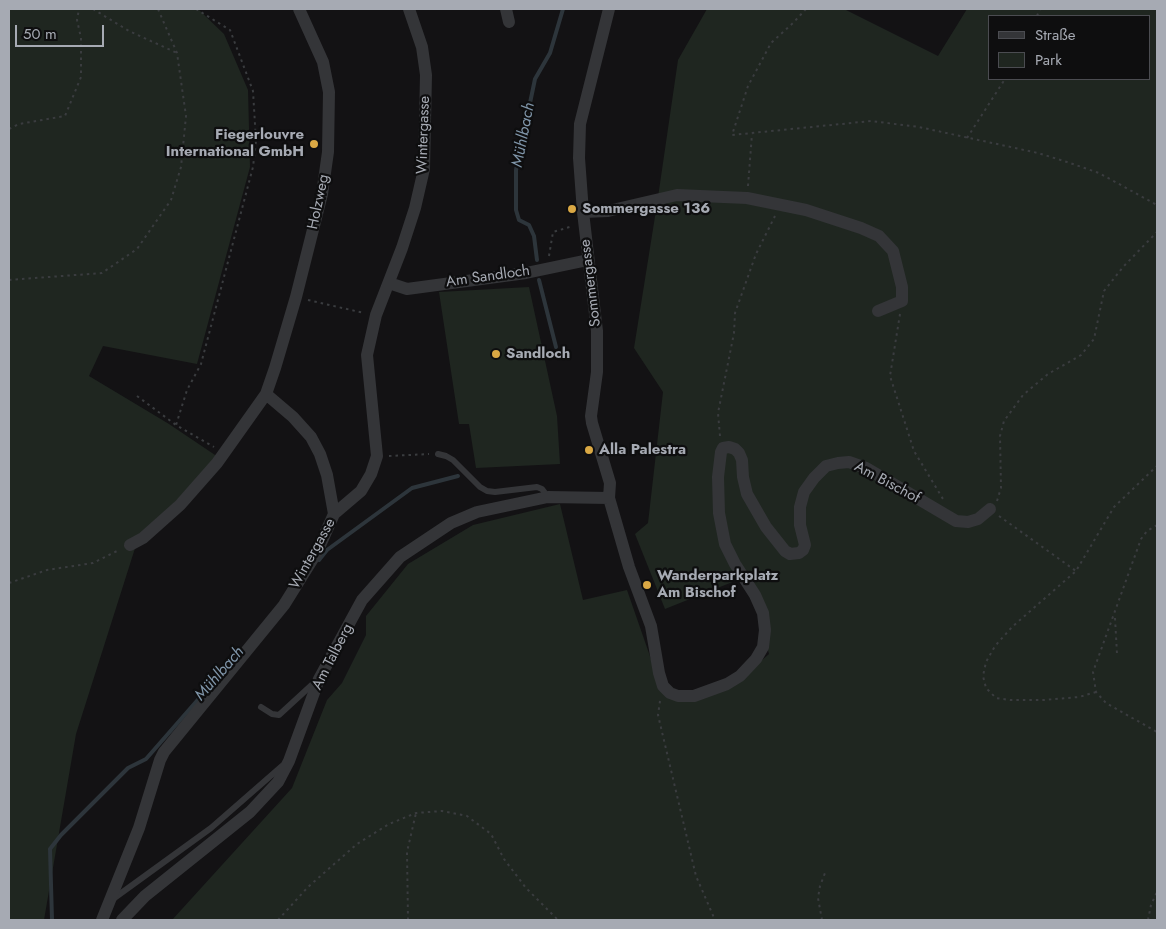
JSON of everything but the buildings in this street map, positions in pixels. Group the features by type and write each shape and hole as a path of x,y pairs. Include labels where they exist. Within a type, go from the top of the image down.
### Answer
{"street":[{"name":"Holzweg","path":"130,545 143,538 180,505 224,454 266,394 276,368 322,194 328,152 328,92 324,62 299,9"},
{"name":"Wintergasse","path":"102,920 139,828 164,752 284,605 317,552 334,514 361,491 371,474 377,456 368,356 376,315 413,216 424,169 426,74 422,46 409,9"},
{"name":"Sommergasse","path":"609,9 580,124 579,158 588,260 597,331 597,372 592,423 610,484 609,498"},
{"path":"584,217 677,194 747,198 806,210 861,228 878,236 893,251 902,287 902,301 878,311"},
{"name":"Am Sandloch","path":"388,283 407,288 547,268 588,260"},
{"path":"266,394 293,417 311,437 320,454 327,475 334,514"},
{"path":"609,498 629,567 651,626 663,686 670,693 678,696 694,696 728,684 740,676 756,660 764,647 765,630 763,613 755,595 735,564 725,544 719,513 718,476 721,452 724,448"},
{"name":"Am Bischof","path":"724,448 735,448 739,453 748,494 766,527 785,551 790,554 799,553 803,550 805,544 800,525 800,507 804,492 826,466 838,463 849,462 866,468 956,521"},
{"name":"Am Talberg","path":"122,920 145,896 250,812 278,782 289,761 319,679 362,600 400,557 451,522 477,512 548,497 609,498"},
{"path":"956,521 968,522 978,519 990,509"}],"lane":[{"path":"438,454 453,460 480,487 487,491 495,492 538,487 548,497"},
{"path":"261,708 272,714 279,715 312,683 319,679"},
{"path":"108,903 211,828 289,761"}],"path":[{"path":"9,129 19,124 65,116 81,77 81,38 77,20 79,9"},
{"path":"92,9 128,31 177,53"},
{"path":"9,280 102,273 137,249 171,200 180,167 186,116 177,53 158,9"},
{"path":"176,425 187,390 201,364 253,167 256,141 253,90 230,30 196,9"},
{"path":"806,9 771,43 748,86 732,135 871,121 919,127 1038,153 1099,173 1157,205"},
{"path":"966,138 1004,80"},
{"path":"747,198 752,134"},
{"path":"724,448 720,436 718,413 734,333 735,313 756,254 779,204"},
{"path":"547,268 553,232 584,217"},
{"path":"1076,571 990,509 998,499 1001,488 1000,436 1004,421 1023,396 1048,374 1081,355 1094,338 1104,291 1123,267 1157,232"},
{"path":"296,297 376,315"},
{"path":"902,301 890,376 914,451 956,521"},
{"path":"137,396 176,425 224,454"},
{"path":"391,456 438,454"},
{"path":"1096,692 1079,697 1010,700 996,698 986,688 983,676 986,662 994,646 1012,627 1076,571 1114,507 1157,466"},
{"path":"1157,525 1147,531 1142,539 1093,672 1096,692 1106,703 1157,732"},
{"path":"9,583 47,570 93,563 130,545"},
{"path":"1114,615 1117,654"},
{"path":"663,686 658,715 696,876 716,920"},
{"path":"278,920 308,887 356,844 389,824 416,813 442,811 467,816 491,834 504,859 526,888 558,920"},
{"path":"408,920 407,852 416,813"},
{"path":"822,920 818,898 825,872"},
{"path":"1148,920 1151,905 1157,892"}],"green space":[{"path":"9,9 198,9 224,34 248,90 250,167 197,364 103,346 89,376 169,424 218,457 137,542 76,734 44,920 9,920"},
{"path":"707,9 844,9 938,56 967,9 1157,9 1157,920 172,920 292,788 327,700 342,683 366,635 366,616 408,564 473,525 560,504 583,600 627,590 660,685 685,694 739,680 769,654 756,607 740,579 665,609 635,534 648,523 663,392 634,348 678,60"},
{"name":"Sandloch","path":"529,287 557,416 560,464 476,468 469,424 459,424 439,292"}],"waterway":[{"name":"Mühlbach","path":"537,260 534,236 529,225 519,220 516,210 516,170 535,79 550,53 563,9"},
{"name":"Mühlbach","path":"539,280 556,347"},
{"name":"Mühlbach","path":"319,560 327,550 412,488 458,476"},
{"name":"Mühlbach","path":"52,920 50,849 61,835 128,768 146,759 216,679"}],"place":[{"name":"Fiegerlouvre International GmbH","path":"314,144"},
{"name":"Sommergasse 136","path":"572,209"},
{"name":"Sandloch","path":"496,354"},
{"name":"Alla Palestra","path":"589,450"},
{"name":"Wanderparkplatz Am Bischof","path":"647,585"}]}
